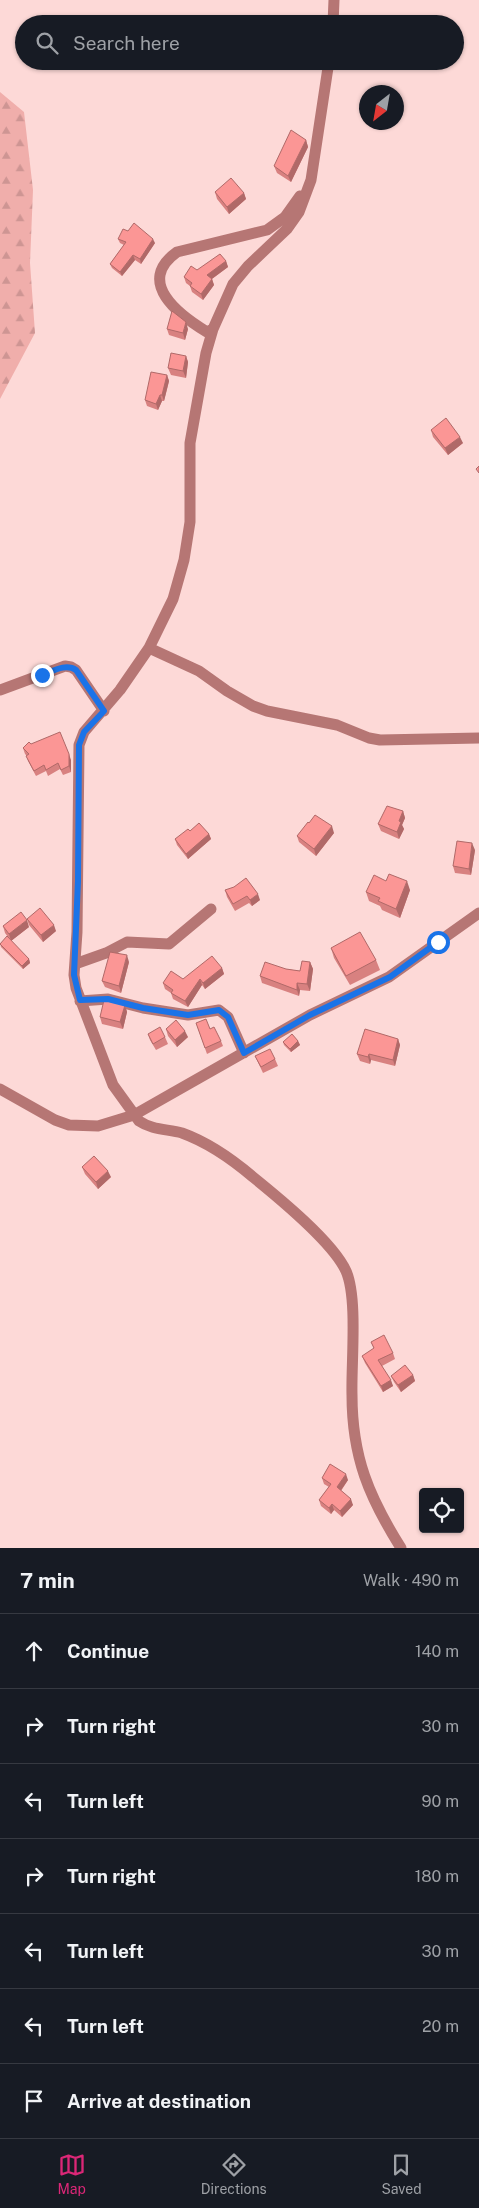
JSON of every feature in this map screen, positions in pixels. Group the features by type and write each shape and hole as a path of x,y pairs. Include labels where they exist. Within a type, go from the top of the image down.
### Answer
{"street":[{"path":"333,15 334,0"},
{"path":"328,70 311,180 299,212 287,229 232,284 213,329 192,420 190,443 190,522 184,560 173,599 149,648 104,711 84,732 79,745 75,981 80,1000 113,1085 134,1115 145,1125 182,1133 204,1144 252,1175 296,1214 338,1257 346,1272 351,1288 352,1394 356,1447 371,1494 381,1517 401,1548"},
{"path":"213,329 207,332 165,300 159,280 167,259 177,252 267,230 285,217 311,180"},
{"path":"149,648 199,671 226,691 253,706 267,711 337,725 368,738 380,740 479,738"},
{"path":"0,690 66,666 71,667 76,670 104,711"},
{"path":"75,964 106,953 127,942 169,944 211,909"},
{"path":"0,1089 55,1120 69,1125 98,1126 134,1115 310,1015 390,977 479,913"},
{"path":"80,1000 108,999 143,1008 188,1015 219,1010 228,1017 244,1053"}],"green space":[{"path":"0,92 24,112 33,190 30,263 35,333 0,399"}],"building":[{"path":"291,130 306,140 288,176 274,166"},
{"path":"231,178 244,193 227,207 215,192"},
{"path":"134,223 153,239 140,259 133,255 120,272 110,264 126,242 118,239 123,229 128,231"},
{"path":"220,254 226,261 207,275 212,279 201,294 190,286 192,283 184,277 191,266 197,270"},
{"path":"172,311 186,322 183,333 167,329"},
{"path":"171,353 186,356 183,371 168,368"},
{"path":"151,372 167,375 162,395 160,395 156,404 145,400"},
{"path":"446,418 460,437 445,448 431,430"},
{"path":"60,732 69,754 69,766 61,770 58,763 46,770 44,765 34,771 26,756 29,754 23,748 29,742 31,744"},
{"path":"387,806 403,811 397,832 378,824"},
{"path":"315,815 332,826 314,849 297,836"},
{"path":"199,823 209,834 186,854 175,839 188,829 190,831"},
{"path":"457,841 472,843 469,869 453,866"},
{"path":"389,874 407,881 396,909 378,901 380,898 366,892 374,875 386,881"},
{"path":"246,878 258,894 250,900 247,896 233,904 225,890 234,887"},
{"path":"40,908 54,925 41,935 27,919"},
{"path":"21,912 27,920 9,934 3,926"},
{"path":"360,932 376,960 346,976 331,948"},
{"path":"7,936 29,959 22,966 0,944"},
{"path":"110,952 127,955 119,986 102,981"},
{"path":"212,956 222,968 203,983 200,979 185,1001 171,993 173,990 163,983 171,971 183,979"},
{"path":"302,961 310,962 307,984 297,983 297,990 260,976 265,962 286,969 300,971"},
{"path":"104,1000 125,1005 120,1022 100,1017"},
{"path":"206,1019 210,1029 214,1027 221,1041 205,1048 196,1023"},
{"path":"176,1020 185,1031 175,1040 166,1029"},
{"path":"160,1027 165,1037 153,1044 148,1034"},
{"path":"365,1029 398,1039 393,1060 369,1054 368,1057 357,1054"},
{"path":"292,1034 298,1041 290,1049 283,1042"},
{"path":"270,1049 275,1059 261,1067 255,1056"},
{"path":"94,1156 108,1171 96,1182 82,1167"},
{"path":"384,1335 393,1353 378,1360 391,1380 381,1386 362,1356 374,1348 371,1342"},
{"path":"405,1365 413,1375 398,1385 391,1376"},
{"path":"330,1464 346,1474 337,1487 351,1499 340,1511 332,1504 329,1508 319,1500 331,1484 322,1478"}],"route":[{"path":"42,675 66,666 71,667 76,670 104,711 84,732 79,745 77,932 74,975 80,1000 108,999 143,1008 188,1015 219,1010 228,1017 244,1053 310,1015 390,977 438,942"}]}
